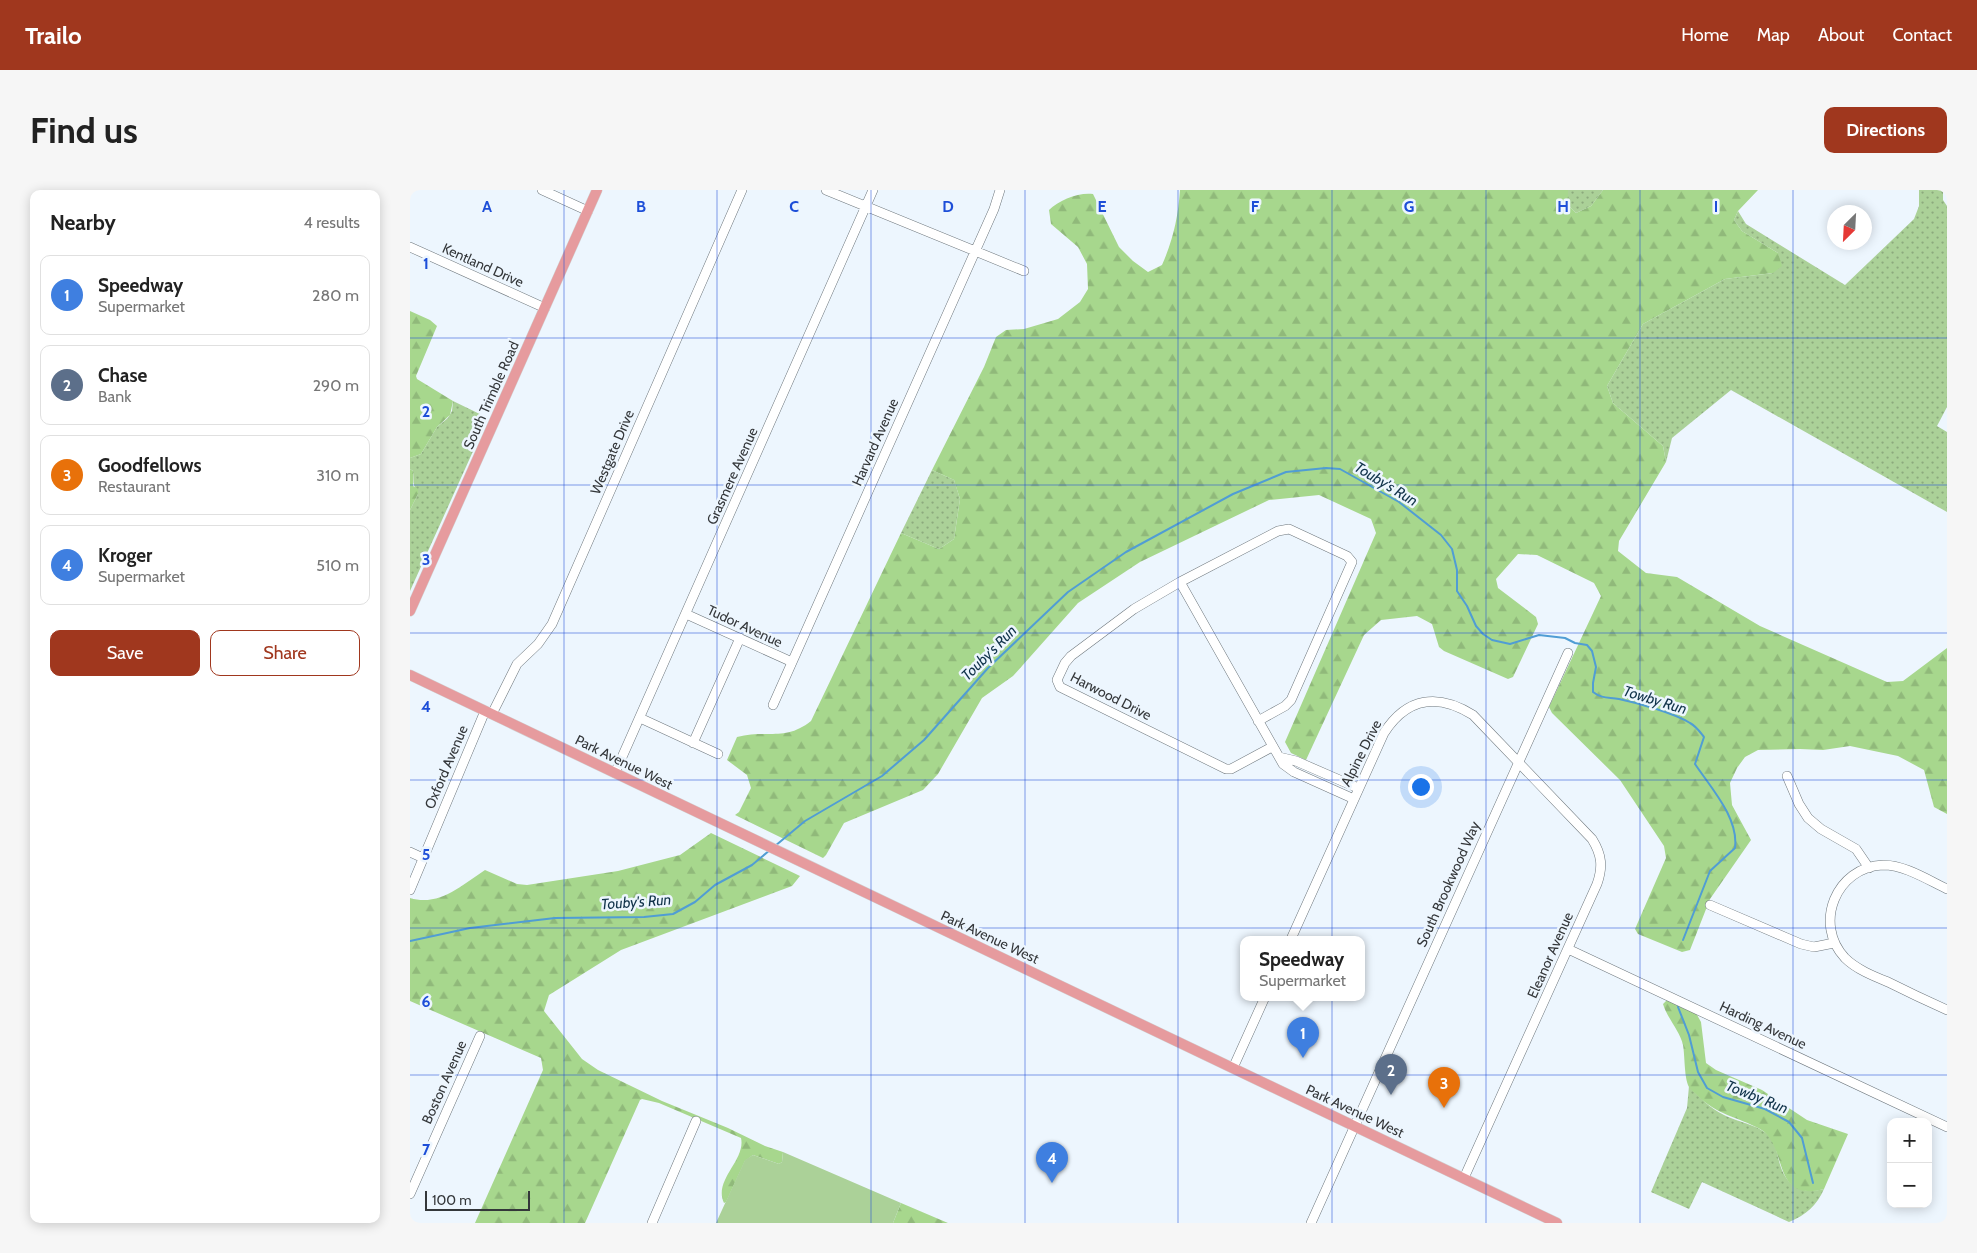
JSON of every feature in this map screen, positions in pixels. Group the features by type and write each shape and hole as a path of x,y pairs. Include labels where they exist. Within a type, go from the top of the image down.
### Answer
{"main road":[{"name":"South Trimble Road","path":"410,611 597,190"},
{"name":"Park Avenue West","path":"410,675 1557,1223"}],"street":[{"path":"542,190 588,211"},
{"name":"Westgate Drive","path":"489,713 517,664 538,644 552,624 742,190"},
{"path":"826,190 1024,271"},
{"name":"Grasmere Avenue","path":"615,773 873,190"},
{"name":"Harvard Avenue","path":"772,705 994,209 1000,190"},
{"name":"Kentland Drive","path":"410,247 545,308"},
{"name":"Harwood Drive","path":"1258,721 1285,706 1291,700 1351,566 1351,559 1289,529 1284,529 1180,582 1124,616 1071,656 1065,662 1057,683 1060,687 1226,769 1232,769 1272,747"},
{"path":"1180,582 1282,764 1294,772 1354,799"},
{"name":"Tudor Avenue","path":"686,614 792,662"},
{"path":"693,743 740,638"},
{"name":"South Brookwood Way","path":"1311,1223 1568,653"},
{"name":"Alpine Drive","path":"1292,936 1358,788 1388,726 1400,713 1416,704 1425,702 1449,703 1474,714 1519,761"},
{"name":"Oxford Avenue","path":"410,890 489,713"},
{"path":"640,718 718,754"},
{"path":"1279,757 1296,761 1358,788"},
{"name":"Eleanor Avenue","path":"1464,1178 1568,949 1602,869 1600,853 1592,839 1519,761"},
{"path":"1787,776 1799,804 1808,818 1821,829 1856,849 1869,868"},
{"path":"410,852 423,858"},
{"path":"1947,889 1895,866 1885,865 1869,868 1848,878 1841,885 1833,900 1830,925 1834,943 1846,960 1947,1010"},
{"path":"1710,905 1801,944 1814,946 1834,943"},
{"name":"Harding Avenue","path":"1568,949 1947,1127"},
{"path":"1233,1068 1264,1001"},
{"name":"Boston Avenue","path":"410,1194 480,1036"},
{"path":"652,1223 696,1121"}],"green space":[{"path":"1180,190 1568,190 1568,205 1576,213 1591,206 1603,190 1758,190 1738,211 1734,220 1742,231 1778,253 1782,266 1773,273 1725,279 1643,324 1607,386 1613,403 1663,446 1666,462 1619,541 1618,551 1646,573 1677,577 1760,626 1887,682 1903,681 1947,648 1947,814 1934,807 1924,770 1898,756 1850,746 1823,750 1758,750 1745,757 1730,783 1732,805 1751,840 1710,899 1690,950 1682,952 1638,934 1635,929 1666,858 1664,846 1620,780 1552,713 1549,707 1601,596 1594,583 1537,555 1518,554 1496,579 1498,588 1536,617 1538,624 1513,677 1508,679 1444,651 1439,647 1432,624 1417,616 1381,620 1364,635 1306,760 1291,753 1285,742 1376,533 1371,519 1319,495 1269,500 1140,562 1078,603 1013,676 982,698 938,774 923,790 844,823 823,858 735,815 739,812 751,788 747,775 727,760 737,737 784,733 802,727 811,721 901,533 939,549 954,539 960,499 954,480 932,470 984,367 996,337 1006,330 1024,329 1058,319 1080,302 1088,289 1087,264 1078,247 1051,224 1049,210 1058,203 1070,198 1082,194 1093,194 1119,247 1148,272 1162,265 1166,256 1174,229"},
{"path":"1568,190 1603,190 1591,206 1576,213 1568,205"},
{"path":"1919,190 1943,190 1943,200 1947,206 1947,407 1937,426 1947,432 1947,512 1731,390 1672,438 1666,462 1663,446 1613,403 1607,386 1643,324 1725,279 1773,273 1778,253 1742,231 1734,220 1738,211 1746,224 1845,285 1914,219 1919,206"},
{"path":"410,311 430,320 437,326 416,376 417,379 453,401 450,415 437,427 421,454 410,458"},
{"path":"453,401 488,418 410,591 410,510 418,494 414,485 413,471 410,469 410,458 421,454 437,427 448,418 452,411"},
{"path":"410,469 413,471 413,486 418,489 418,494 410,510"},
{"path":"932,470 954,480 960,499 954,539 939,549 901,533"},
{"path":"711,833 800,876 792,886 621,950 549,995 544,1011 582,1059 598,1070 662,1101 783,1152 782,1162 779,1164 753,1155 745,1161 724,1203 722,1195 723,1186 739,1154 741,1138 659,1103 642,1099 585,1223 475,1223 543,1070 541,1058 410,1001 410,898 431,900 440,897 459,888 485,870 517,884 527,885 618,871 680,855"},
{"path":"1668,999 1696,1013 1701,1022 1706,1063 1716,1070 1762,1090 1807,1120 1848,1134 1824,1189 1807,1191 1795,1188 1788,1180 1769,1137 1760,1129 1712,1107 1690,1088 1686,1078 1683,1045 1663,1004"},
{"path":"1689,1086 1705,1102 1719,1112 1756,1127 1767,1134 1772,1139 1785,1176 1795,1186 1808,1191 1824,1189 1810,1209 1789,1222 1702,1182 1689,1209 1651,1192 1687,1108"},
{"path":"783,1152 901,1203 893,1223 716,1223 745,1160 753,1155 779,1164 782,1162"},
{"path":"901,1203 948,1223 893,1223"}],"waterway":[{"name":"Touby's Run","path":"775,846 805,821 882,776 924,740 988,668 1068,592 1126,552 1233,494 1286,472 1326,468 1340,469 1399,502 1441,535 1452,549 1457,570 1457,591 1467,606 1476,626 1483,634 1492,640 1510,644 1539,635 1565,638 1575,643 1587,645 1592,651 1596,667 1593,692 1603,697 1636,703 1683,719 1698,729 1704,737 1695,764 1716,793 1728,815 1733,826 1735,848 1710,871 1683,940"},
{"name":"Touby's Run","path":"410,941 470,928 555,918 644,917 673,914 695,902 715,885 752,865 770,850"},
{"name":"Towby Run","path":"1678,1007 1689,1035 1698,1072 1707,1088 1723,1097 1765,1109 1789,1122 1802,1138 1813,1183"}],"place":[{"name":"Speedway","path":"1303,1058"},
{"name":"Chase","path":"1391,1095"},
{"name":"Goodfellows","path":"1444,1108"},
{"name":"Kroger","path":"1052,1183"}]}
